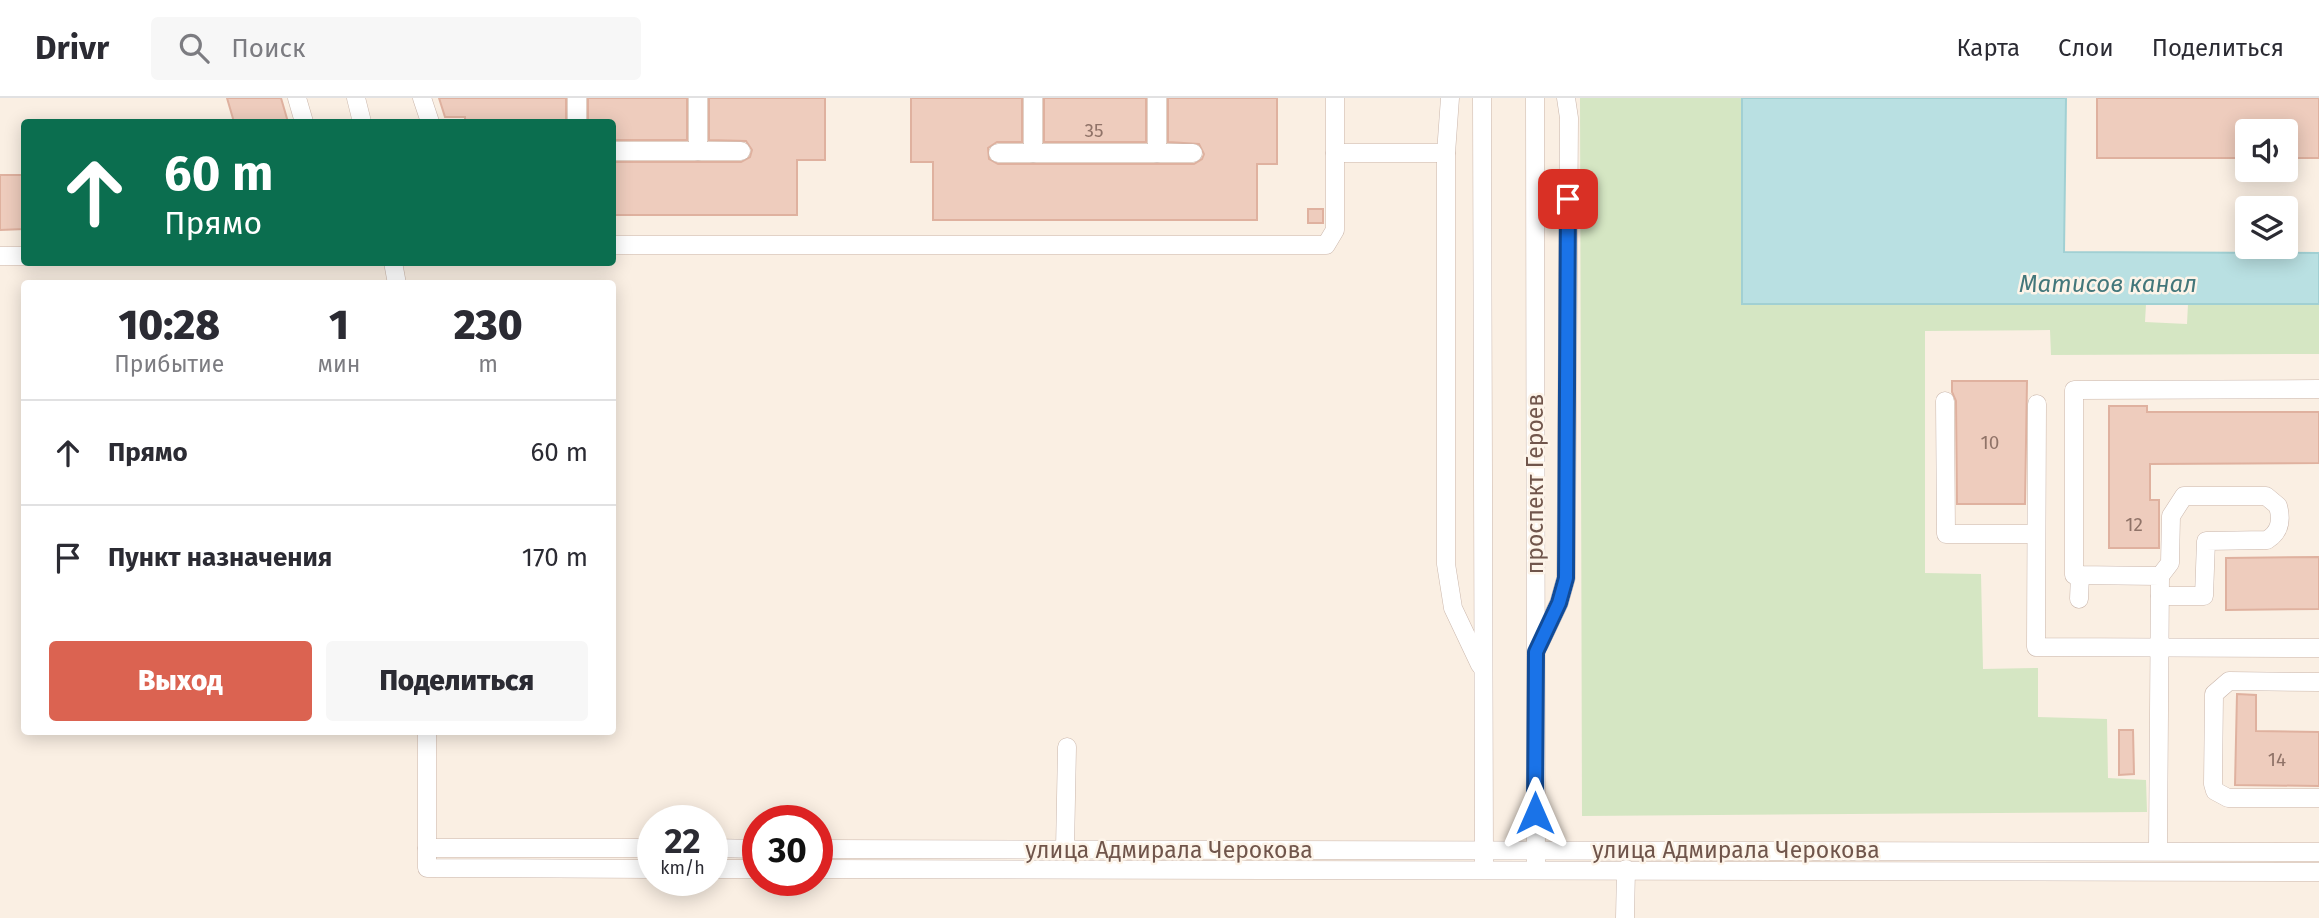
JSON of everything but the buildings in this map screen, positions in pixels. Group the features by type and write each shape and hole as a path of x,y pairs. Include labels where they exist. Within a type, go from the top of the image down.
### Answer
{"street":[{"path":"297,98 303,119"},
{"path":"356,98 361,119"},
{"path":"422,98 429,119"},
{"path":"577,98 577,119"},
{"path":"698,98 698,151"},
{"path":"1033,98 1033,153"},
{"path":"1157,98 1157,153"},
{"path":"616,245 1326,245 1335,230 1335,98"},
{"path":"1450,98 1446,153 1448,583 1453,608 1483,671"},
{"path":"1482,98 1484,860"},
{"name":"проспект Героев","path":"1535,98 1536,869"},
{"path":"1536,652 1559,603 1566,578 1569,118 1566,98"},
{"path":"616,151 741,151"},
{"path":"998,153 1193,153"},
{"path":"1335,153 1446,153"},
{"path":"0,256 21,256"},
{"path":"2160,576 2074,575 2074,390 2319,389"},
{"path":"1945,401 1946,534 2036,534"},
{"path":"2037,404 2036,647 2319,648"},
{"path":"2158,849 2160,576 2170,564 2171,516 2184,496 2266,496 2278,506 2279,527 2274,536 2266,540 2206,541 2204,596 2160,596"},
{"path":"2079,599 2080,575"},
{"path":"2241,648 2241,681"},
{"path":"2319,682 2241,681 2220,686 2214,694 2216,792 2228,798 2319,798"},
{"path":"427,735 427,869 637,869"},
{"path":"1065,849 1067,747"},
{"path":"427,848 637,848"},
{"name":"улица Адмирала Черокова","path":"833,849 1065,849 1484,860 1536,869 2319,872"},
{"name":"улица Адмирала Черокова","path":"833,869 1484,860 1536,851 2158,849 2319,852"},
{"path":"1625,918 1626,869"}],"green space":[{"path":"1580,98 1742,98 1742,303 2146,304 2145,322 2187,324 2188,304 2319,304 2319,354 2051,355 2050,330 1925,331 1925,573 1981,574 1983,669 2038,668 2038,717 2107,719 2108,778 2146,780 2147,812 1582,816"}],"water":[{"name":"Матисов канал","path":"1742,98 2066,98 2064,252 2235,253 2235,259 2298,259 2298,253 2319,253 2319,304 1742,304"}],"route":[{"path":"1535,813 1536,652 1559,603 1566,578 1568,199"}]}
